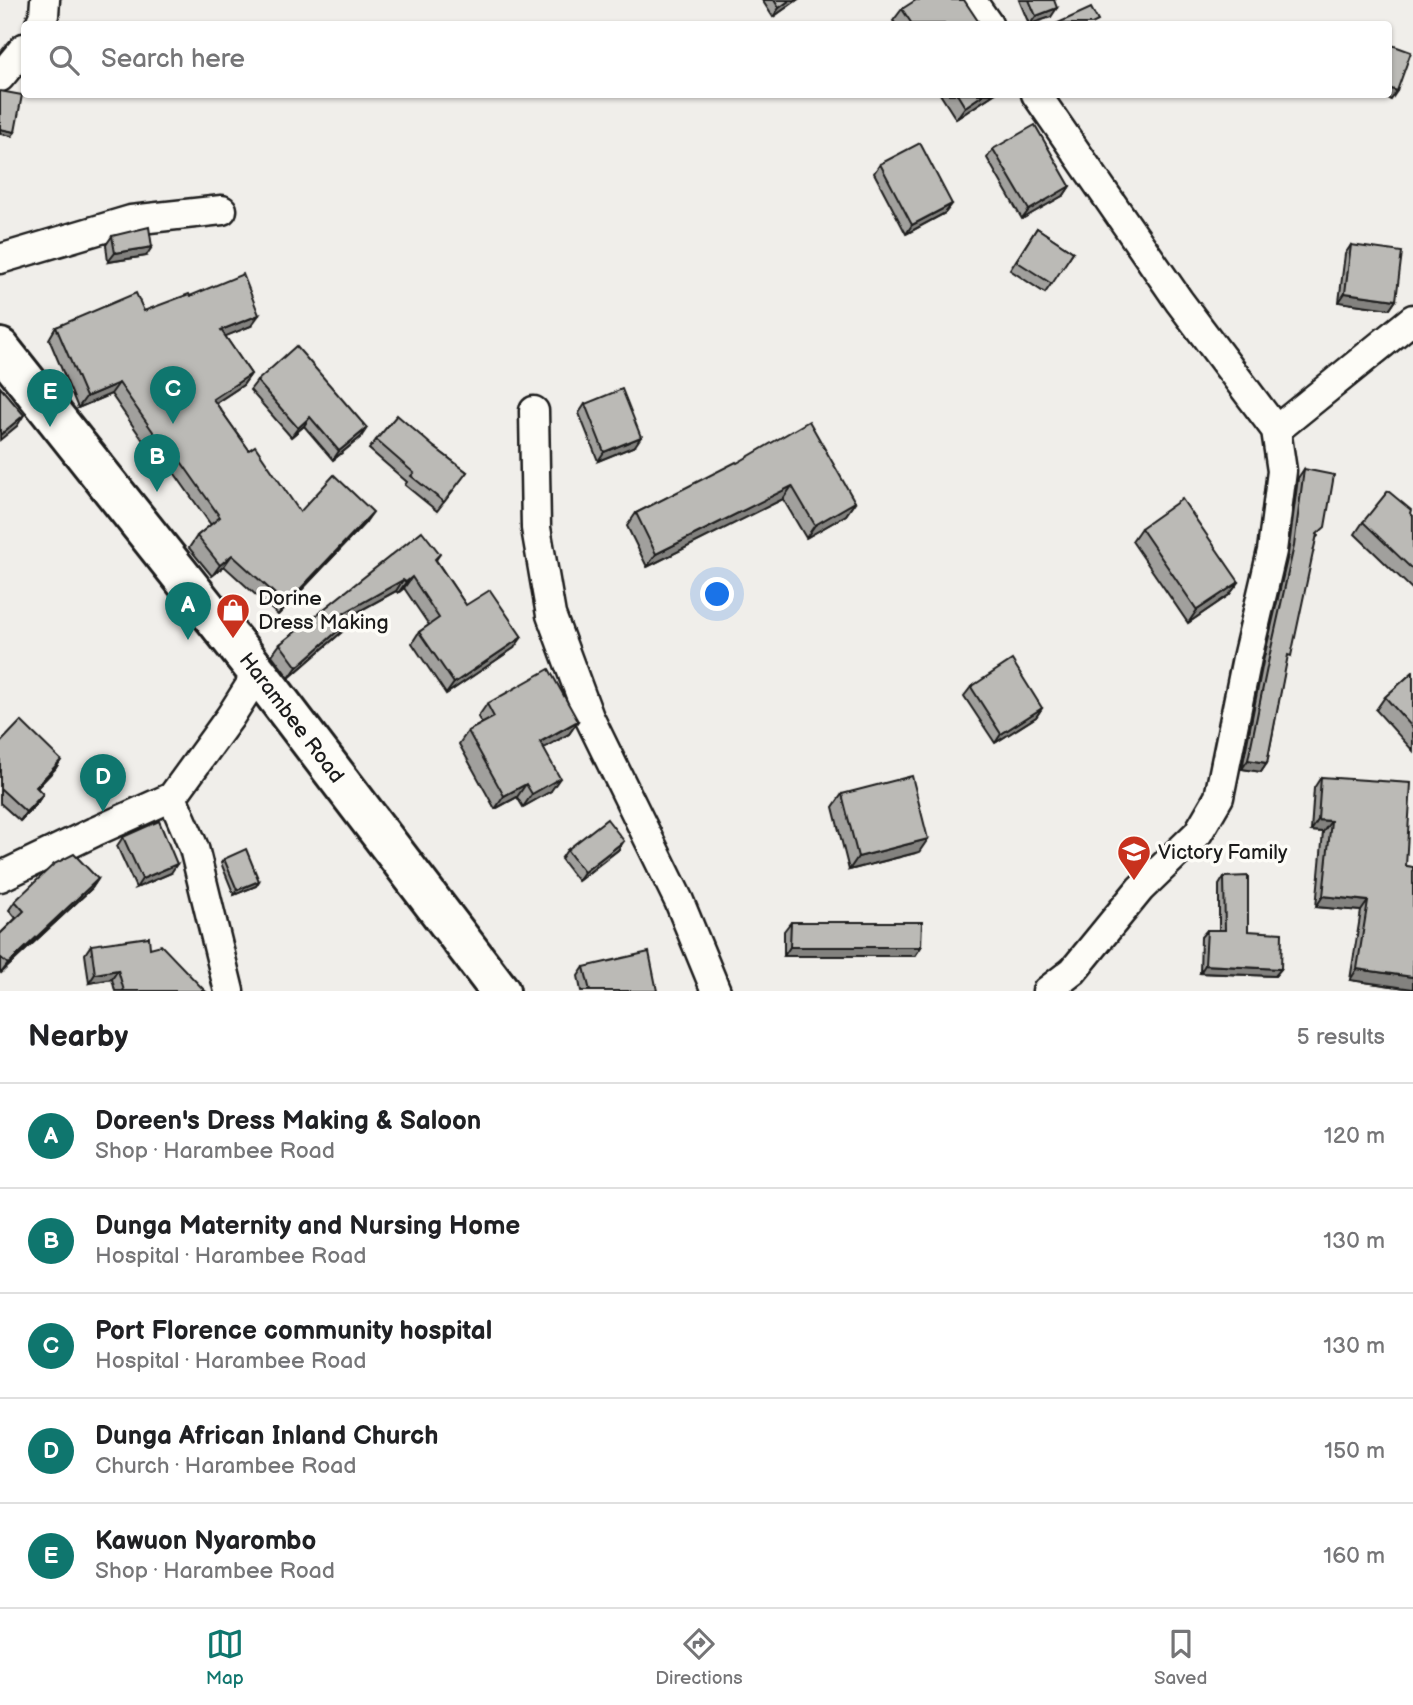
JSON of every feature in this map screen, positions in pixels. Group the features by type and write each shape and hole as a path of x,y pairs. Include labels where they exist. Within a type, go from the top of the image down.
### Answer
{"main road":[{"name":"Harambee Road","path":"0,348 258,673 500,991"}],"street":[{"path":"41,21 46,0"},
{"path":"971,0 986,21"},
{"path":"0,77 21,52"},
{"path":"1040,98 1179,301 1276,430 1282,471 1272,551 1219,797 1198,833 1140,889 1073,971 1047,991"},
{"path":"0,259 131,220 222,209"},
{"path":"1276,430 1413,319"},
{"path":"534,411 536,528 551,615 589,717 679,901 716,991"},
{"path":"0,877 172,797 258,673"},
{"path":"172,797 194,848 229,991"}],"building":[{"path":"774,0 790,0 779,8"},
{"path":"916,0 964,0 978,21 910,21 902,9"},
{"path":"1029,0 1054,0 1057,8 1036,16"},
{"path":"1091,8 1098,21 1063,21"},
{"path":"1392,45 1411,52 1397,91 1392,89"},
{"path":"0,91 21,95 15,132 0,129"},
{"path":"959,98 978,98 965,107"},
{"path":"1035,125 1070,186 1029,210 993,149"},
{"path":"920,143 952,204 912,225 880,164"},
{"path":"149,227 152,247 115,253 112,236"},
{"path":"1037,228 1073,252 1052,284 1016,261"},
{"path":"1351,245 1402,252 1396,300 1345,293"},
{"path":"243,274 259,315 221,330 251,374 213,399 249,450 255,446 300,512 334,475 373,512 286,604 232,555 220,565 197,536 220,517 175,453 170,456 119,383 86,397 56,327 136,293 144,311"},
{"path":"296,346 367,428 339,451 310,417 298,428 257,381"},
{"path":"0,387 24,415 0,435"},
{"path":"622,389 641,437 604,452 585,404"},
{"path":"397,415 467,472 444,502 411,476 414,473 376,440"},
{"path":"809,421 855,502 815,525 792,486 656,554 636,513 737,463"},
{"path":"1304,469 1334,475 1325,527 1317,534 1291,656 1288,655 1267,763 1248,760 1294,546"},
{"path":"1388,491 1411,510 1413,516 1413,570 1363,522"},
{"path":"1182,499 1239,582 1197,610 1141,528"},
{"path":"422,531 440,554 435,559 466,605 490,590 522,637 454,683 419,632 439,618 412,577 344,613 350,620 297,667 280,644"},
{"path":"1012,660 1042,708 1001,734 971,687"},
{"path":"549,669 578,721 540,742 560,778 532,794 526,784 504,796 468,731 494,717 487,704"},
{"path":"1413,672 1413,728 1385,697"},
{"path":"21,721 61,760 36,787 43,794 26,812 0,788 0,743"},
{"path":"912,776 928,839 858,857 842,794"},
{"path":"1321,777 1411,783 1406,866 1413,867 1413,977 1357,969 1368,901 1323,896 1331,821 1318,820"},
{"path":"607,819 624,841 584,872 567,850"},
{"path":"159,821 177,864 142,879 123,837"},
{"path":"246,849 259,881 237,890 224,859"},
{"path":"74,854 98,879 8,964 0,957 0,934 24,911 15,901 54,864"},
{"path":"1248,876 1248,931 1282,933 1281,969 1205,965 1207,930 1225,930 1224,877"},
{"path":"791,922 922,922 921,947 790,947"},
{"path":"149,937 150,948 161,945 205,991 124,991 118,970 95,974 91,945"},
{"path":"649,952 657,991 590,991 584,967"}],"place":[{"name":"Port Florence community hospital","path":"173,424"},
{"name":"Kawuon Nyarombo","path":"50,427"},
{"name":"Dunga Maternity and Nursing Home","path":"157,492"},
{"name":"Doreen's Dress Making & Saloon","path":"188,640"},
{"name":"Dorine Dress Making","path":"233,640"},
{"name":"Dunga African Inland Church","path":"103,812"},
{"name":"Victory Family","path":"1134,882"}]}
